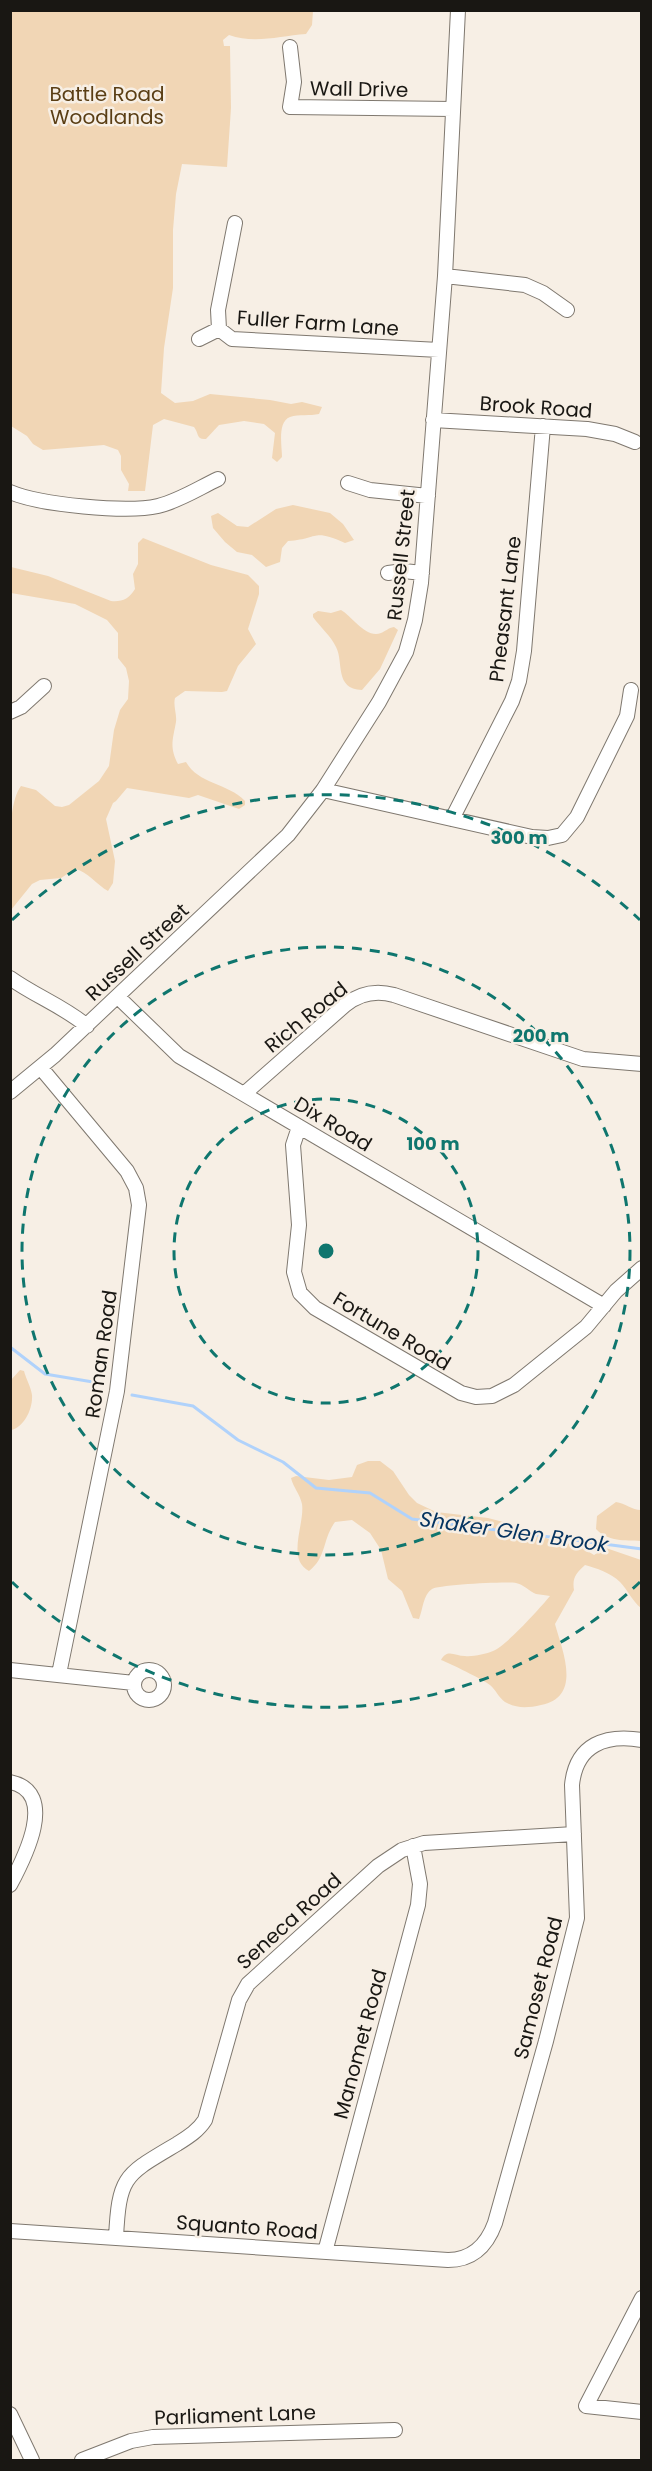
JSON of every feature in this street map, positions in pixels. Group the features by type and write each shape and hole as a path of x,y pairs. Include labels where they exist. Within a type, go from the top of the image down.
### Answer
{"street":[{"name":"Russell Street","path":"10,1092 41,1068 87,1026 277,847 323,790 400,664 414,626 422,573 445,276 458,10"},
{"name":"Wall Drive","path":"290,47 294,82 290,107 453,109"},
{"path":"219,329 218,310 235,223"},
{"path":"445,276 525,285 547,295 567,310"},
{"name":"Fuller Farm Lane","path":"199,339 219,329 232,339 439,350"},
{"name":"Brook Road","path":"433,420 602,431 635,442"},
{"name":"Pheasant Lane","path":"452,819 512,701 519,681 524,651 543,426"},
{"path":"10,492 45,502 144,508 168,503 218,479"},
{"path":"348,483 370,490 428,495"},
{"path":"388,573 422,573"},
{"path":"10,712 21,706 44,686"},
{"path":"323,790 532,837 557,837 566,832 577,817 627,716 631,690"},
{"path":"10,978 29,992 69,1012 87,1026"},
{"name":"Rich Road","path":"244,1094 345,1005 362,995 375,992 394,995 583,1059 642,1064"},
{"name":"Dix Road","path":"118,997 174,1053 603,1306"},
{"name":"Roman Road","path":"41,1068 128,1171 136,1188 139,1205 116,1400 59,1674"},
{"name":"Fortune Road","path":"299,1127 293,1144 299,1218 294,1272 300,1293 315,1308 444,1384 461,1393 476,1397 500,1393 514,1385 586,1327 603,1306"},
{"path":"603,1306 642,1268"},
{"path":"10,1670 134,1683"},
{"name":"Samoset Road","path":"478,2250 489,2236 495,2223 575,1928 577,1906 573,1780 582,1756 593,1746 606,1739 621,1737 642,1740"},
{"path":"10,1782 24,1787 31,1794 35,1811 33,1830 25,1856 10,1885"},
{"name":"Seneca Road","path":"116,2238 119,2196 128,2176 146,2161 194,2133 206,2120 239,2001 252,1979 382,1863 413,1846 436,1842 574,1834"},
{"name":"Manomet Road","path":"325,2252 418,1905 420,1884 413,1846"},
{"name":"Squanto Road","path":"10,2231 448,2260 465,2258 478,2250"},
{"path":"642,2298 586,2406 642,2412"},
{"path":"10,2414 32,2460"},
{"name":"Parliament Lane","path":"82,2460 130,2441 153,2437 394,2430"}],"green space":[{"name":"Battle Road Woodlands","path":"11,10 313,11 312,25 306,34 267,39 238,38 229,35 223,40 224,46 230,46 231,108 227,167 182,164 176,194 173,230 173,288 164,348 161,393 175,403 193,401 210,394 291,404 302,402 322,407 319,414 293,416 286,420 281,435 282,457 277,462 272,458 275,433 264,424 244,421 219,425 206,439 203,439 199,437 194,427 164,419 153,425 145,491 128,491 129,484 121,470 121,456 118,450 104,445 43,450 11,426"},
{"path":"293,505 330,513 343,524 354,540 345,543 321,535 288,541 282,548 280,562 266,567 252,555 237,552 213,528 211,516 218,513 237,526 248,527 276,509"},
{"path":"143,538 211,565 248,575 259,586 259,594 248,629 256,644 238,666 227,691 185,691 175,698 176,719 173,748 178,764 186,762 198,775 238,795 245,801 245,805 239,809 198,795 189,798 127,788 113,803 106,819 115,861 113,883 108,891 84,872 75,869 61,878 40,880 32,884 11,910 11,827 16,796 21,786 36,790 55,806 62,807 69,805 99,781 109,766 114,730 120,710 128,699 129,681 126,668 118,658 118,633 107,620 75,604 11,593 11,567 48,576 111,601 119,601 128,597 135,589 133,574 138,564 138,543"},
{"path":"341,610 370,633 381,633 394,627 398,630 380,669 362,690 347,685 336,647 313,617 313,614 318,611 331,613"},
{"path":"20,1370 24,1371 32,1400 24,1421 11,1430 11,1380"},
{"path":"368,1461 380,1461 393,1471 417,1503 436,1512 488,1518 515,1525 556,1542 578,1545 594,1555 606,1548 641,1560 641,1608 616,1579 603,1571 585,1565 575,1576 574,1590 555,1624 565,1659 566,1683 562,1693 554,1700 536,1706 518,1707 505,1702 486,1682 441,1660 449,1653 471,1656 493,1651 515,1634 550,1596 536,1594 516,1583 446,1586 432,1589 427,1595 419,1619 413,1618 402,1591 388,1579 381,1550 370,1533 352,1520 335,1522 315,1566 309,1571 302,1565 297,1550 302,1504 291,1478 296,1476 329,1480 352,1477 357,1465"},
{"path":"616,1502 641,1510 641,1541 611,1538 596,1529 597,1516"}],"waterway":[{"name":"Shaker Glen Brook","path":"10,1347 45,1374 99,1383"},
{"name":"Shaker Glen Brook","path":"132,1395 193,1406 238,1440 283,1462 316,1488 370,1493 412,1519 642,1549"}]}
